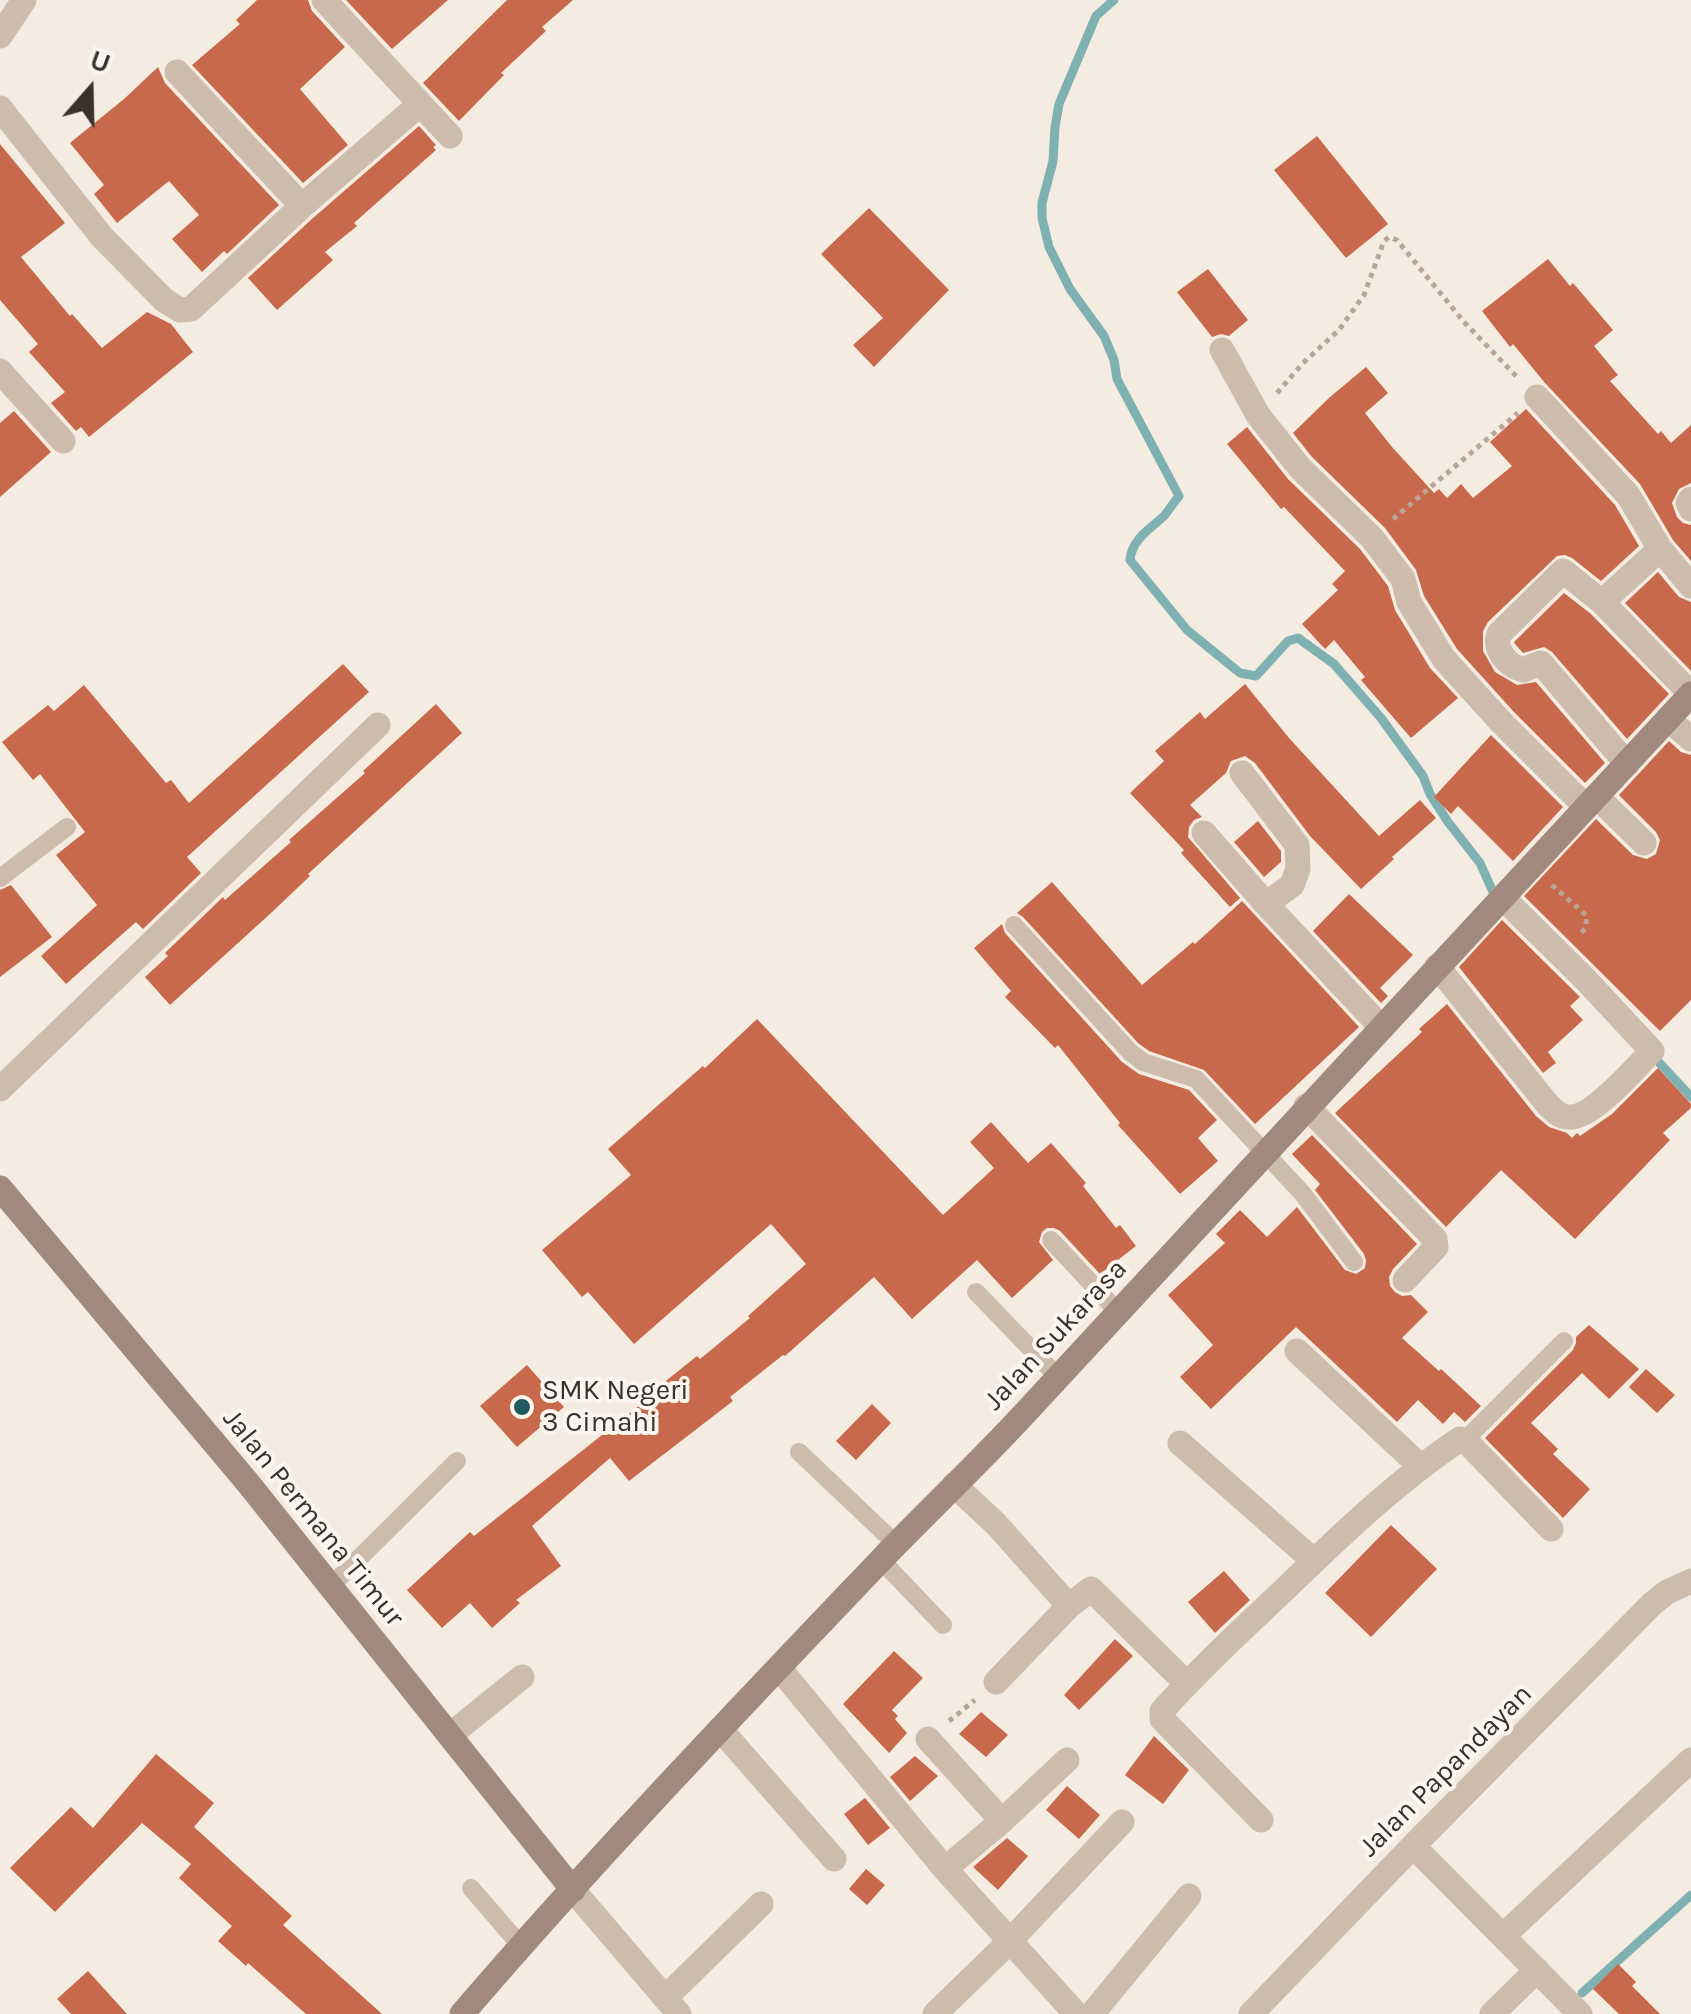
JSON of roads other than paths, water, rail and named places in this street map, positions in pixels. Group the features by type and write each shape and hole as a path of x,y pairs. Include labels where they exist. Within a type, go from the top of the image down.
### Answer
{"street":[{"path":"0,36 24,0"},
{"path":"324,0 450,136"},
{"path":"177,72 302,206"},
{"path":"0,108 102,236 164,300 180,310 191,310 302,206 420,104"},
{"path":"1222,350 1258,414 1300,468 1372,538 1403,578 1409,602 1444,659 1502,723 1644,844"},
{"path":"0,371 63,441"},
{"path":"1536,397 1628,495 1660,549 1691,586"},
{"path":"1691,499 1691,509"},
{"path":"1602,602 1660,549"},
{"path":"1627,764 1541,663 1517,669 1498,648 1499,634 1563,571 1602,602 1691,694"},
{"name":"Jalan Sukarasa","path":"462,2014 720,1729 1024,1414 1691,694"},
{"path":"1668,719 1691,740"},
{"path":"0,1089 378,725"},
{"path":"1242,773 1297,845 1298,869 1292,885 1266,904"},
{"path":"1204,834 1382,1028"},
{"path":"1437,966 1558,1114 1575,1118 1600,1103 1652,1051 1502,897"},
{"path":"1306,1106 1435,1239 1436,1247 1405,1280"},
{"name":"Jalan Permana Timur","path":"4,1199 248,1482 573,1890"},
{"path":"1298,1351 1420,1466"},
{"path":"1262,1820 1162,1719 1162,1711 1186,1683 1420,1466 1460,1439 1466,1440 1552,1529"},
{"path":"1180,1444 1314,1561"},
{"path":"954,1485 996,1524 1069,1606"},
{"name":"Jalan Papandayan","path":"1252,2014 1652,1604 1667,1592 1691,1582"},
{"path":"996,1682 1069,1606 1088,1590 1094,1590 1186,1683"},
{"path":"778,1668 945,1869 1076,2014"},
{"path":"450,1735 522,1677"},
{"path":"720,1729 834,1858"},
{"path":"928,1740 1002,1821"},
{"path":"945,1869 1067,1760"},
{"path":"1502,1936 1691,1760"},
{"path":"935,2014 1122,1822"},
{"path":"1413,1846 1580,2014"},
{"path":"573,1890 672,2006 761,1904"},
{"path":"1092,2014 1189,1896"},
{"path":"1492,2014 1536,1970"}],"lane":[{"path":"0,878 67,827"},
{"path":"1014,925 1130,1052 1143,1062 1196,1080 1302,1194 1354,1262"},
{"path":"1051,1240 1118,1312"},
{"path":"976,1292 1058,1377"},
{"path":"1466,1440 1564,1341"},
{"path":"799,1452 889,1552 943,1625"},
{"path":"331,1586 456,1461"},
{"path":"471,1888 521,1946"}],"waterway":[{"path":"1114,0 1096,16 1059,104 1042,218 1049,247 1070,289 1104,336 1117,379 1179,496 1138,540 1130,560 1187,630 1240,673 1256,676 1288,641 1298,638 1334,664 1381,718 1423,776 1448,822 1480,863 1493,892"},
{"path":"1654,1057 1691,1097"},
{"path":"1582,1993 1691,1895"}],"place":[{"name":"SMK Negeri 3 Cimahi","path":"522,1407"}]}
